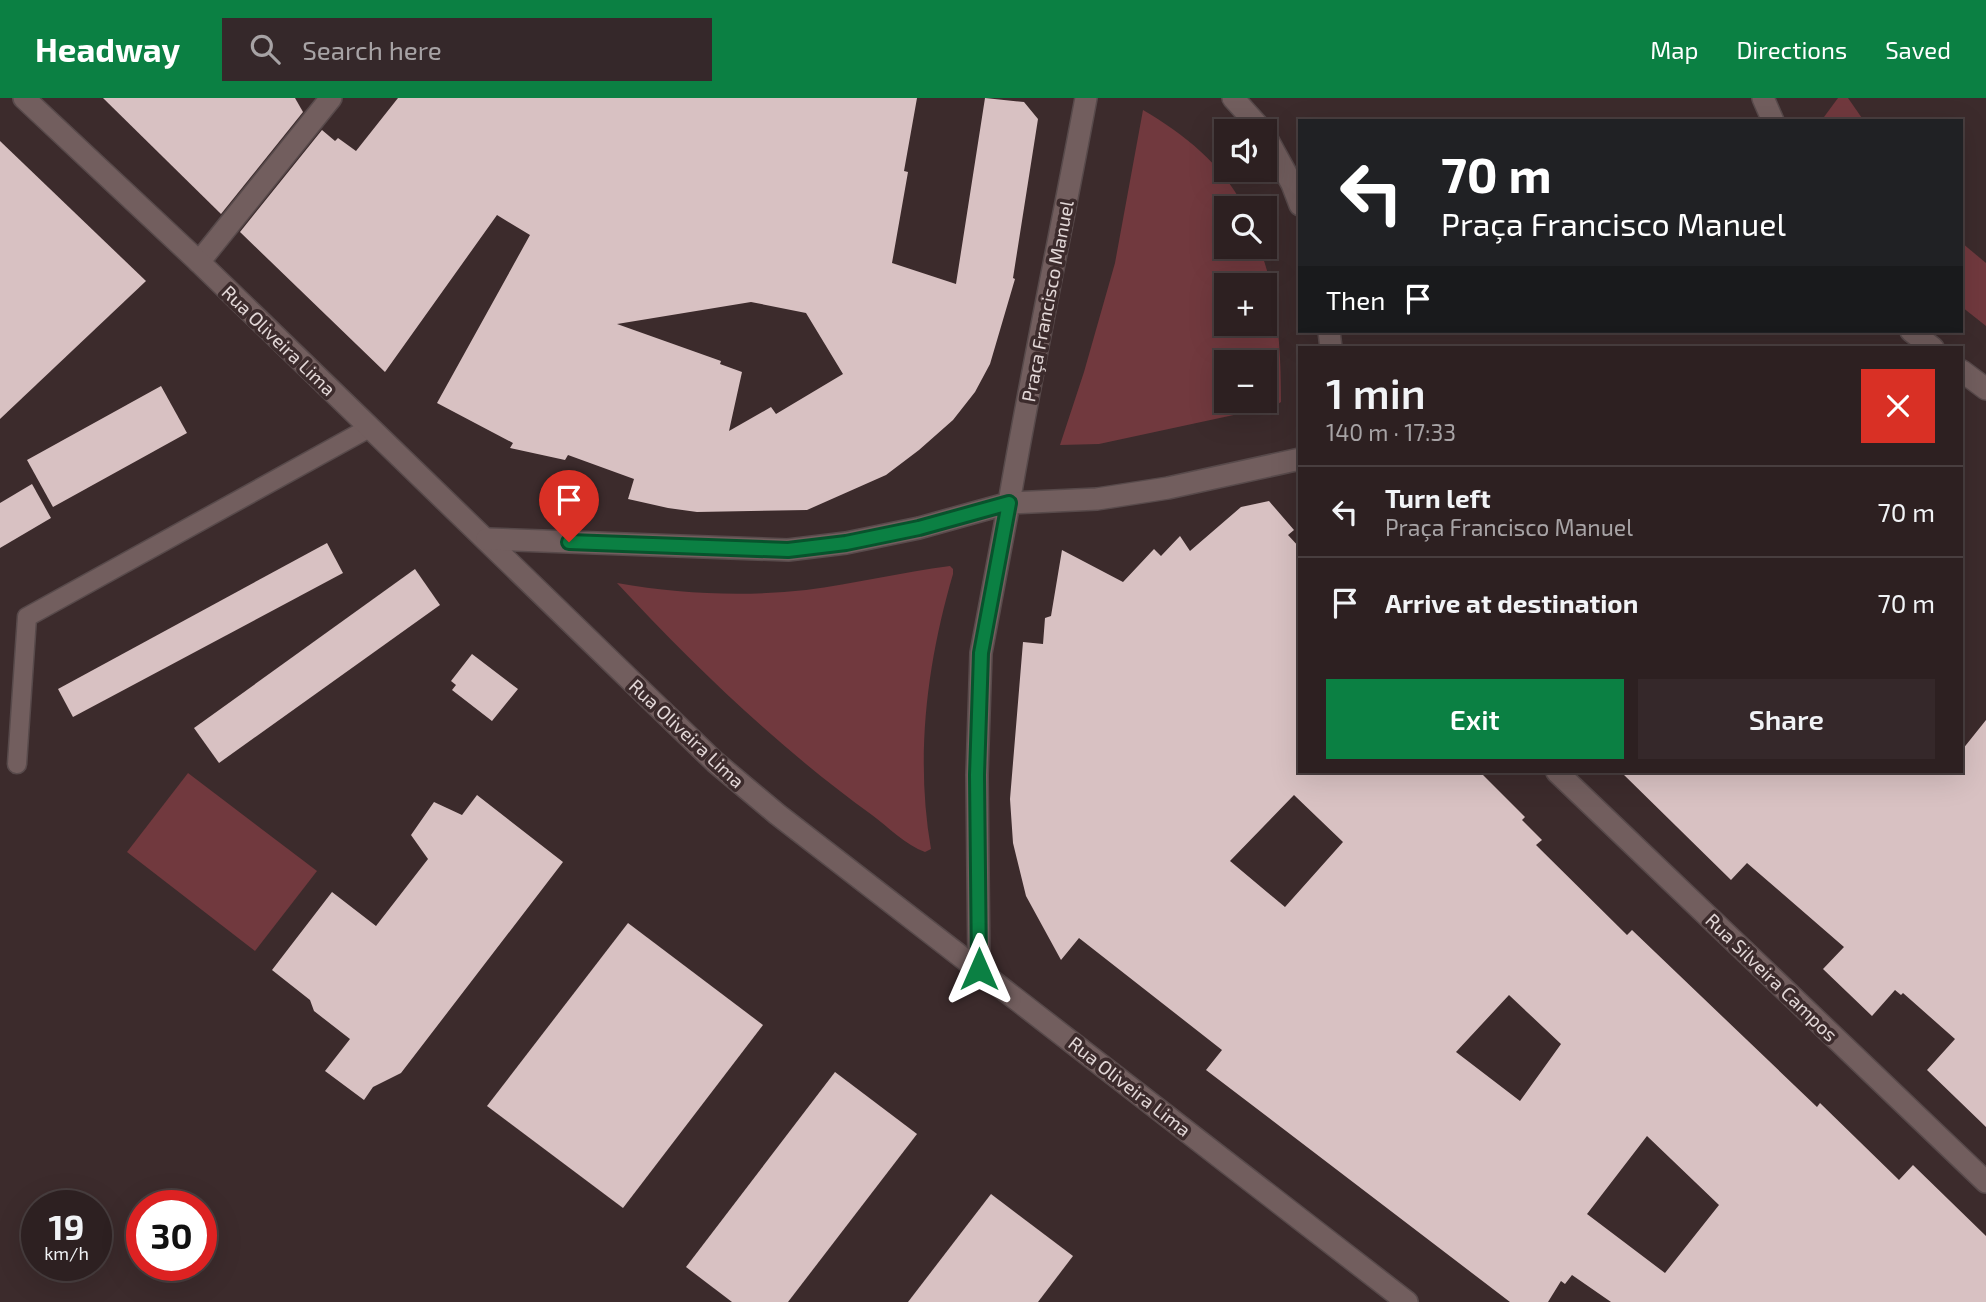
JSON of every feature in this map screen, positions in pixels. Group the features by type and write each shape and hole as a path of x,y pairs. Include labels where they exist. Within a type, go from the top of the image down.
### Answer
{"street":[{"name":"Rua Oliveira Lima","path":"24,98 199,262 715,762 777,814 1407,1302"},
{"path":"199,262 331,98"},
{"name":"Praça Francisco Manuel","path":"979,969 977,775 981,653 1028,392 1043,330 1086,98"},
{"path":"1233,98 1252,119"},
{"path":"1763,98 1772,119"},
{"path":"1277,157 1298,200"},
{"path":"1914,333 1930,346"},
{"path":"1963,372 1986,389"},
{"path":"487,539 788,550 846,543 919,528 1009,503 1097,499 1168,488 1298,459"},
{"name":"Rua Silveira Campos","path":"1558,773 1986,1182"}],"lane":[{"path":"17,764 27,617 369,428"}],"shaded area":[{"path":"1838,98 1848,98 1863,119 1824,119"},
{"path":"1143,110 1201,151 1214,165 1214,182 1229,182 1238,196 1214,196 1214,259 1263,259 1267,273 1214,273 1214,336 1277,336 1277,323 1281,402 1277,405 1277,350 1214,350 1214,413 1243,413 1099,444 1060,445 1115,263"},
{"path":"1963,244 1986,263 1986,326 1963,308"},
{"path":"950,566 953,574 936,642 926,710 924,780 931,849 925,852 897,835 771,734 707,676 617,583 688,592 782,592"},
{"path":"188,773 317,871 255,951 127,852"}],"building":[{"path":"103,98 295,98 303,112 221,214"},
{"path":"398,98 917,98 904,171 908,172 892,263 956,284 985,98 1024,102 1038,119 1013,278 1015,279 990,364 975,392 953,420 886,475 807,510 697,512 628,499 634,479 568,455 565,460 510,448 513,443 437,403 530,235 497,215 385,372 240,232 322,130 335,141 338,138 356,151","holes":["751,302 806,313 843,374 776,414 771,407 729,431 742,372 720,364 721,361 617,324"]},
{"path":"0,141 146,281 0,419"},
{"path":"161,386 187,433 53,507 27,460"},
{"path":"32,484 51,518 0,548 0,503"},
{"path":"1269,501 1294,530 1288,535 1298,546 1298,773 1481,773 1525,817 1522,820 1542,840 1536,845 1627,935 1632,930 1817,1107 1820,1103 1899,1180 1913,1165 1986,1236 1986,1302 1611,1302 1572,1275 1565,1284 1561,1281 1548,1302 1510,1302 1206,1070 1222,1050 1079,938 1061,960 1026,896 1013,843 1010,799 1023,642 1043,644 1045,618 1051,616 1062,550 1123,582 1154,549 1161,556 1180,536 1190,551 1241,507","holes":["1294,795 1343,842 1285,907 1230,861","1509,995 1561,1044 1520,1101 1456,1052","1647,1136 1719,1205 1665,1273 1587,1214"]},
{"path":"327,543 343,573 73,717 58,689"},
{"path":"415,569 440,605 219,763 194,728"},
{"path":"472,654 518,689 492,721 452,690 456,685 451,681"},
{"path":"1986,720 1986,1127 1927,1070 1955,1039 1903,993 1901,995 1895,990 1872,1016 1823,969 1844,947 1747,863 1731,880 1622,773 1963,773 1963,749"},
{"path":"477,795 563,862 401,1073 373,1087 364,1100 325,1071 350,1039 314,1011 310,1000 272,970 332,892 376,926 428,859 411,835 434,802 462,815"},
{"path":"628,923 763,1025 623,1208 487,1106"},
{"path":"835,1072 917,1134 788,1302 732,1302 686,1267"},
{"path":"991,1194 1073,1256 1038,1302 908,1302"}],"route":[{"path":"569,542 788,550 846,543 919,528 1009,503 981,653 977,775 979,969"}]}
